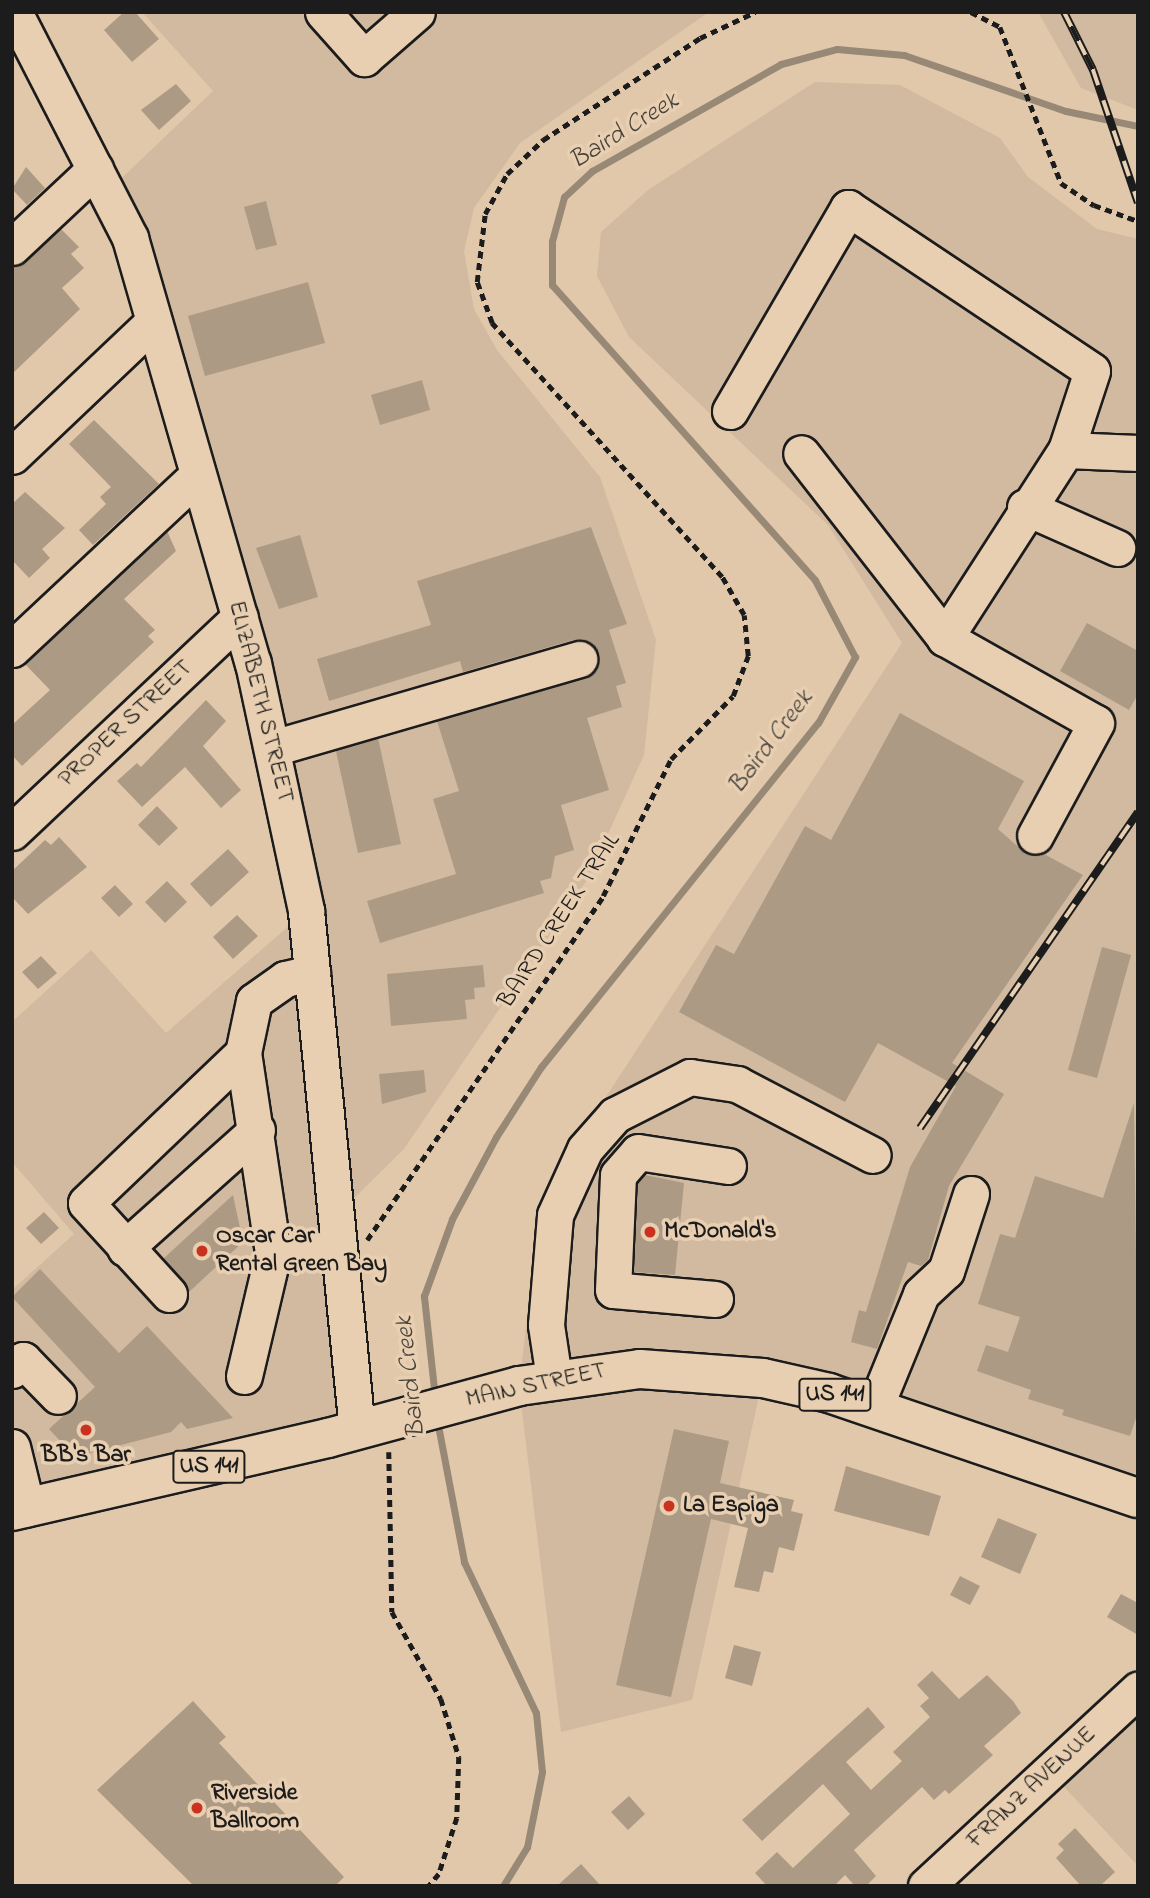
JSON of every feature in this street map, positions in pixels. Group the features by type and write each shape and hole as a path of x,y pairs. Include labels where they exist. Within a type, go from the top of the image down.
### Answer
{"main road":[{"name":"MAIN STREET","path":"20,1509 382,1423 554,1378 616,1370 703,1371 763,1378 875,1407 1138,1498"}],"street":[{"path":"323,12 364,58 417,12"},
{"name":"ELIZABETH STREET","path":"16,16 130,238 152,323 240,617 273,748 301,882 351,1250 382,1423"},
{"path":"12,247 95,169"},
{"path":"730,411 848,208 1091,371 1066,450 1025,507 945,638"},
{"path":"12,456 152,323"},
{"path":"1066,450 1138,453"},
{"path":"801,453 945,638 1096,723 1035,836"},
{"path":"12,649 197,476"},
{"path":"1025,507 1117,548"},
{"name":"PROPER STREET","path":"12,832 240,617"},
{"path":"273,748 579,659"},
{"path":"244,1376 273,1253 257,1130 243,1054 254,1001 285,979 312,973"},
{"path":"169,1294 86,1203 243,1054"},
{"path":"554,1378 546,1325 555,1215 585,1149 615,1115 690,1077 737,1084 873,1155"},
{"path":"125,1248 257,1130"},
{"path":"715,1299 613,1290 618,1175 638,1152 728,1166"},
{"path":"875,1407 921,1294 946,1271 971,1194"},
{"path":"273,1253 351,1250"},
{"path":"16,1360 58,1396"},
{"path":"12,1447 20,1509"},
{"name":"FRANZ AVENUE","path":"926,1886 1138,1690"}],"path":[{"name":"BAIRD CREEK TRAIL","path":"351,1250 374,1224 603,896 671,759 733,696 748,656 744,615 722,576 492,323 477,282 485,214 507,174 543,140 699,38 755,12"},
{"path":"971,12 1000,27 1055,171 1094,205 1138,220"},
{"path":"382,1423 393,1481 392,1612 441,1699 459,1757 457,1818 439,1874 429,1886"}],"shaded area":[{"path":"142,12 709,12 520,143 474,208 464,251 474,309 497,350 600,477 656,640 644,755 587,880 404,1149 336,1216 357,1430 27,1508 12,1447 12,1290 74,1234 12,1162 12,1022 91,950 166,1033 306,911 107,192 213,91"},
{"path":"1038,12 1138,12 1138,110 1081,88"},
{"path":"815,82 900,85 1000,138 1028,177 1097,229 1138,239 1138,1498 763,1378 692,1700 561,1732 519,1386 542,1195 902,643 828,525 629,337 597,276 601,232 648,190"},
{"path":"1138,1690 1138,1866 1050,1772"}],"building":[{"path":"124,12 135,12 159,39 132,62 104,30"},
{"path":"176,84 191,101 159,130 141,110"},
{"path":"26,167 45,188 27,205 12,189"},
{"path":"266,201 277,245 256,250 244,207"},
{"path":"61,229 79,247 71,254 84,268 62,288 80,309 12,374 12,267"},
{"path":"308,282 325,343 205,376 188,316"},
{"path":"422,380 430,410 380,425 371,395"},
{"path":"94,420 159,484 93,545 79,530 106,504 100,497 111,487 69,444"},
{"path":"25,492 65,528 42,549 50,558 29,578 12,560 12,504"},
{"path":"591,527 627,624 609,630 626,683 616,686 622,707 587,718 609,790 561,805 574,850 555,856 551,878 540,881 544,893 380,943 367,901 456,874 433,799 459,791 437,721 585,678 594,672 598,654 592,644 573,640 463,672 460,661 329,701 317,659 431,625 417,581"},
{"path":"167,531 176,551 124,599 155,630 148,636 154,642 22,766 12,755 12,725 50,690 25,664"},
{"path":"300,535 318,597 279,609 256,548"},
{"path":"1087,623 1138,651 1138,694 1129,710 1060,671"},
{"path":"206,700 226,721 203,746 241,790 221,808 185,767 142,807 117,781 137,763 141,767"},
{"path":"900,713 1024,781 998,829 1025,853 1044,854 1083,875 952,1063 1004,1094 949,1186 928,1260 921,1266 908,1262 877,1349 851,1342 859,1310 866,1312 910,1167 956,1086 878,1043 845,1102 679,1012 716,945 734,954 805,826 831,840"},
{"path":"378,738 401,844 358,853 336,751"},
{"path":"157,806 178,828 159,846 138,825"},
{"path":"59,837 87,867 28,914 12,897 12,871 45,840 51,845"},
{"path":"228,849 249,872 211,907 190,884"},
{"path":"167,881 187,902 165,923 145,902"},
{"path":"115,885 133,904 119,917 101,898"},
{"path":"237,915 258,936 233,959 213,937"},
{"path":"1102,947 1131,955 1097,1078 1068,1070"},
{"path":"41,956 57,973 38,989 22,972"},
{"path":"483,965 485,987 474,988 475,999 465,1000 467,1019 391,1026 387,974"},
{"path":"424,1070 426,1092 382,1104 379,1074"},
{"path":"1134,1103 1138,1412 1130,1436 1062,1415 1064,1410 1028,1399 1031,1390 977,1371 986,1345 1008,1352 1020,1317 978,1304 1000,1234 1015,1238 1035,1176 1103,1198"},
{"name":"McDonald's","path":"645,1175 684,1183 675,1275 634,1272 638,1183"},
{"name":"Oscar Car Rental Green Bay","path":"233,1195 243,1242 189,1292 164,1258"},
{"path":"44,1212 59,1228 41,1244 26,1228"},
{"path":"40,1269 119,1353 147,1326 233,1418 187,1429 181,1422 171,1432 75,1457 49,1429 95,1387 12,1297"},
{"path":"674,1429 729,1441 720,1483 794,1500 791,1511 803,1514 794,1551 779,1547 773,1573 764,1571 759,1592 734,1587 748,1528 711,1519 671,1697 616,1685"},
{"path":"846,1466 941,1496 929,1536 834,1511"},
{"path":"998,1518 1037,1534 1020,1574 981,1557"},
{"path":"960,1576 980,1586 970,1605 950,1595"},
{"path":"1121,1594 1138,1603 1138,1635 1107,1617"},
{"path":"734,1645 761,1652 752,1686 725,1678"},
{"path":"932,1671 959,1699 987,1675 1013,1701 1021,1713 984,1746 993,1755 949,1794 945,1790 934,1800 922,1787 854,1850 876,1876 866,1886 855,1886 845,1875 834,1886 767,1886 755,1873 777,1852 793,1868 850,1814 823,1784 762,1841 742,1820 868,1707 885,1727 846,1762 871,1790 902,1761 893,1752 930,1717 920,1706 929,1698 917,1685"},
{"name":"Riverside Ballroom","path":"193,1701 226,1737 219,1743 344,1877 335,1886 194,1886 97,1790"},
{"path":"629,1796 645,1814 628,1830 611,1812"},
{"path":"1075,1828 1115,1872 1100,1886 1081,1886 1056,1858 1064,1850 1058,1844"},
{"path":"581,1864 601,1886 557,1886"}],"waterway":[{"name":"Baird Creek","path":"435,1398 424,1296 452,1219 496,1137 541,1067 818,723 855,657 815,580 552,285 552,241 564,197 592,171 781,64 837,49 904,55 1066,111 1138,126"},
{"name":"Baird Creek","path":"437,1420 464,1562 536,1713 542,1772 527,1847 503,1886"}],"railway":[{"path":"1064,12 1093,70 1138,203"},
{"path":"920,1128 1138,812"}],"place":[{"name":"McDonald's","path":"650,1232"},
{"name":"Oscar Car Rental Green Bay","path":"202,1251"},
{"name":"BB's Bar","path":"86,1430"},
{"name":"La Espiga","path":"669,1506"},
{"name":"Riverside Ballroom","path":"197,1808"}]}
